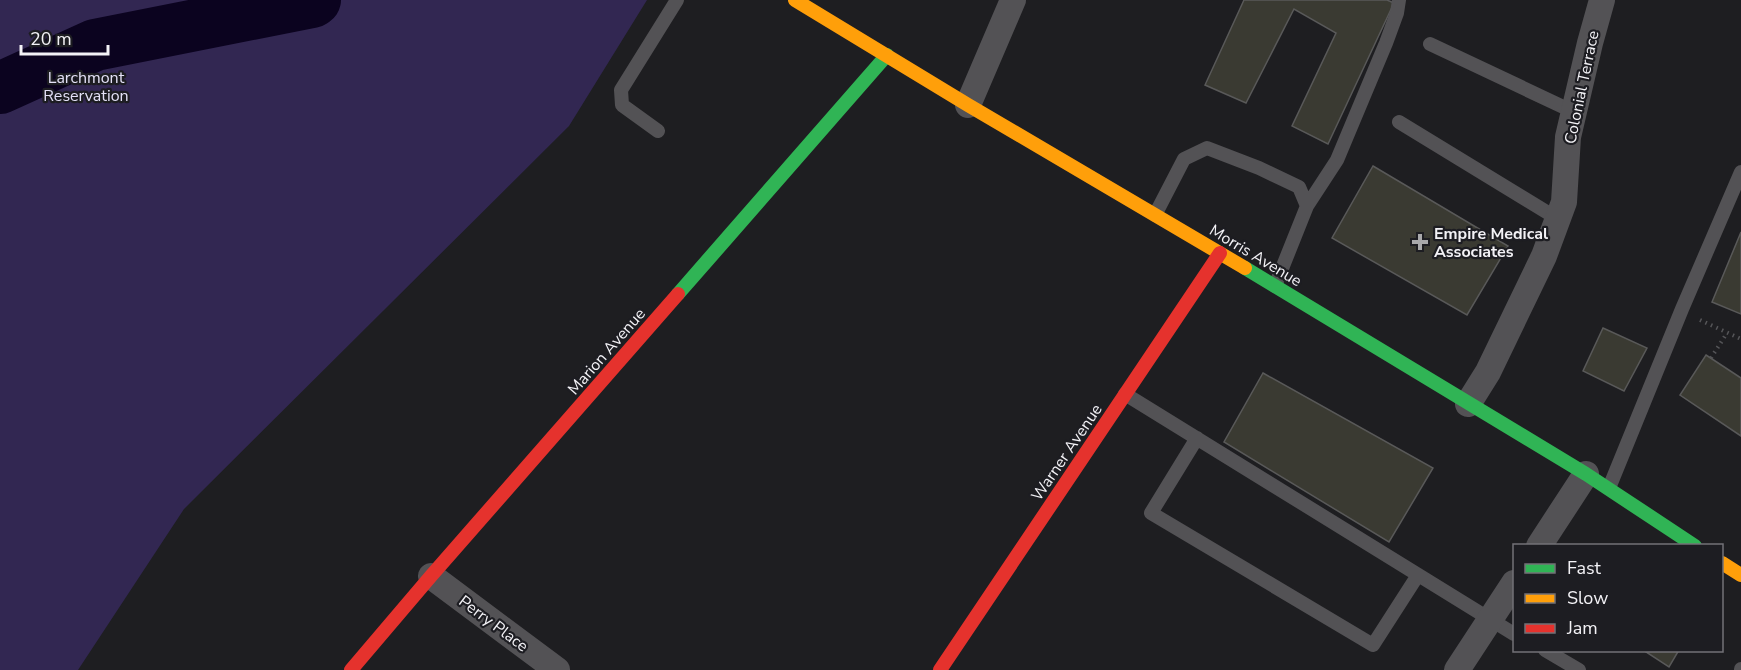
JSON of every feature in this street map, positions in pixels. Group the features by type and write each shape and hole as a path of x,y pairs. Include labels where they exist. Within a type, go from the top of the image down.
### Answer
{"street":[{"name":"Morris Avenue","path":"795,0 968,105 1220,252 1586,474 1692,544"},
{"path":"968,105 1013,0"},
{"name":"Colonial Terrace","path":"1468,404 1488,372 1544,256 1564,202 1568,137 1602,0"},
{"name":"Marion Avenue","path":"351,670 887,55"},
{"name":"Warner Avenue","path":"940,670 1220,252"},
{"path":"1540,544 1586,474"},
{"path":"1723,564 1741,575"},
{"name":"Perry Place","path":"431,576 557,670"},
{"path":"1457,670 1513,586"}],"lane":[{"path":"658,131 622,105 621,90 677,0"},
{"path":"1275,286 1307,206 1337,160 1386,44 1399,0"},
{"path":"1430,44 1574,112"},
{"path":"1399,122 1557,219"},
{"path":"1155,215 1184,159 1207,148 1259,168 1299,187 1307,206"},
{"path":"1608,489 1741,172"},
{"path":"1125,394 1513,633"},
{"path":"1197,438 1151,513 1373,645 1418,575"},
{"path":"1547,652 1579,670"}],"path":[{"path":"1691,315 1741,339"},
{"path":"1711,358 1727,333"}],"green space":[{"name":"Larchmont Reservation","path":"0,0 647,0 569,126 184,509 78,670 0,670"}],"building":[{"path":"1244,0 1387,0 1394,3 1328,144 1292,126 1336,33 1294,9 1246,103 1205,85"},
{"name":"Empire Medical Associates","path":"1373,166 1508,246 1467,315 1332,238"},
{"path":"1741,232 1741,314 1712,302"},
{"path":"1603,328 1647,348 1624,391 1583,371"},
{"path":"1706,355 1741,378 1741,436 1680,395"},
{"path":"1263,373 1433,468 1389,542 1224,442"},
{"path":"1646,652 1678,652 1669,667"}],"waterway":[{"path":"0,88 95,45 315,0"}],"traffic: fast":[{"path":"678,294 887,55"},
{"path":"1245,268 1586,474 1692,544"}],"traffic: slow":[{"path":"795,0 1245,268"},
{"path":"1723,564 1741,575"}],"traffic: jam":[{"path":"940,670 1220,253"},
{"path":"351,670 678,294"}],"place":[{"name":"Empire Medical Associates","path":"1420,242"}]}
